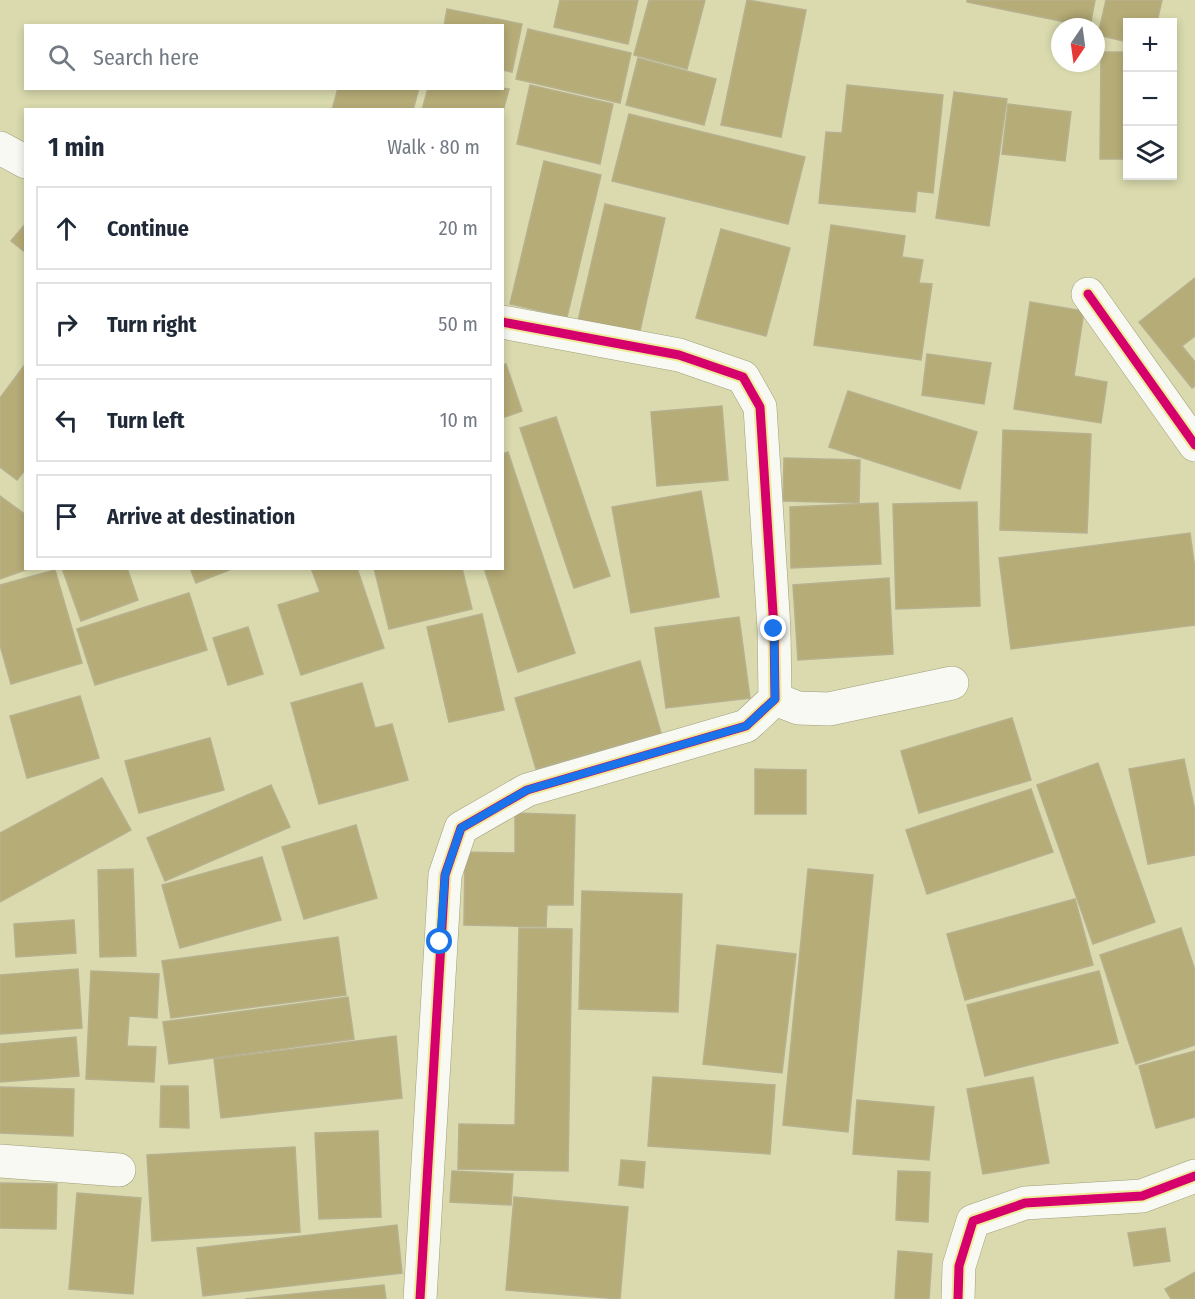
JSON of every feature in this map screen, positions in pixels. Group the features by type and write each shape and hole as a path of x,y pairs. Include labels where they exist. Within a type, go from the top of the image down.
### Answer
{"street":[{"path":"0,148 24,161"},
{"path":"1088,294 1195,445"},
{"path":"420,1299 445,875 461,828 527,790 746,726 775,699 774,629 760,407 743,376 679,355 504,322"},
{"path":"775,699 798,708 829,709 952,682"},
{"path":"0,1161 119,1170"},
{"path":"958,1299 959,1266 973,1221 1025,1203 1142,1196 1195,1176"}],"building":[{"path":"560,0 638,0 628,44 554,27"},
{"path":"649,0 705,0 687,69 634,55"},
{"path":"747,0 806,10 781,137 721,125"},
{"path":"967,0 1095,0 1092,18 1051,19 967,2"},
{"path":"1106,0 1162,0 1158,18 1123,18 1123,41 1105,37 1105,18 1102,18"},
{"path":"447,9 522,24 512,72 504,70 504,24 444,24"},
{"path":"528,29 631,53 620,103 516,79"},
{"path":"1105,52 1123,52 1123,159 1100,159 1101,72 1105,72"},
{"path":"638,58 716,79 704,125 626,105"},
{"path":"530,85 613,104 600,164 517,144"},
{"path":"847,85 943,95 933,193 917,191 915,212 819,203 826,132 842,133"},
{"path":"509,89 504,108 423,108 427,90"},
{"path":"337,90 418,90 414,108 333,108"},
{"path":"954,92 1007,99 989,226 936,218"},
{"path":"1008,104 1071,112 1065,161 1002,154"},
{"path":"629,114 805,157 788,224 612,181"},
{"path":"544,161 601,175 567,317 510,304"},
{"path":"605,204 665,218 639,335 578,321"},
{"path":"24,225 24,251 11,241"},
{"path":"831,225 905,236 902,257 923,260 919,283 932,284 921,360 814,345"},
{"path":"721,229 790,248 766,336 696,318"},
{"path":"1195,278 1195,336 1182,346 1195,362 1195,386 1192,388 1139,322"},
{"path":"1030,302 1084,311 1074,376 1107,382 1101,423 1014,409"},
{"path":"927,354 991,363 984,404 922,395"},
{"path":"504,364 506,364 522,411 504,417"},
{"path":"24,366 24,471 17,480 0,467 0,398"},
{"path":"848,391 977,432 960,489 829,447"},
{"path":"722,406 728,480 657,486 651,412"},
{"path":"556,417 610,576 574,588 520,428"},
{"path":"1003,430 1091,434 1087,533 1000,530"},
{"path":"508,452 575,653 518,672 485,570 504,570 504,453"},
{"path":"784,458 860,460 859,503 783,501"},
{"path":"701,491 719,597 631,613 612,507"},
{"path":"0,496 24,514 25,570 0,579"},
{"path":"977,502 980,606 896,609 893,504"},
{"path":"878,503 881,564 791,568 790,507"},
{"path":"1190,533 1195,569 1195,625 1011,649 999,558"},
{"path":"55,570 82,663 11,684 0,645 0,585"},
{"path":"63,570 128,570 138,600 81,621"},
{"path":"191,570 229,570 196,583"},
{"path":"312,570 358,570 384,648 301,675 278,605 320,592"},
{"path":"374,570 462,570 472,609 389,629"},
{"path":"889,578 893,654 798,660 793,585"},
{"path":"189,593 207,650 95,685 77,629"},
{"path":"482,614 504,710 449,722 427,627"},
{"path":"739,617 750,698 666,708 655,628"},
{"path":"248,627 263,674 228,685 213,638"},
{"path":"640,661 661,733 536,769 515,698"},
{"path":"362,683 375,728 392,724 408,780 319,804 291,703"},
{"path":"80,696 99,758 27,778 10,716"},
{"path":"1012,718 1031,780 919,813 901,751"},
{"path":"210,738 224,790 139,813 125,761"},
{"path":"1184,759 1195,811 1195,855 1148,864 1129,769"},
{"path":"1098,763 1155,922 1093,944 1037,785"},
{"path":"755,769 806,770 806,814 755,814"},
{"path":"102,778 131,830 0,902 0,833"},
{"path":"271,785 290,827 165,881 147,838"},
{"path":"1031,789 1053,852 927,894 906,830"},
{"path":"515,813 575,815 573,905 547,905 546,927 464,925 465,852 515,853"},
{"path":"356,825 377,898 304,919 282,847"},
{"path":"262,857 281,920 180,948 162,885"},
{"path":"133,869 136,956 100,957 98,870"},
{"path":"808,869 873,875 848,1132 783,1125"},
{"path":"582,891 682,894 678,1012 579,1009"},
{"path":"1075,899 1093,965 965,1000 947,934"},
{"path":"74,920 76,953 16,957 14,924"},
{"path":"519,928 572,929 568,1171 458,1169 459,1124 515,1125"},
{"path":"1181,928 1195,970 1195,1045 1136,1064 1100,955"},
{"path":"338,937 346,995 171,1018 162,961"},
{"path":"717,945 796,954 782,1073 703,1064"},
{"path":"78,969 82,1028 0,1034 0,975"},
{"path":"91,971 159,974 157,1018 129,1016 127,1046 156,1047 154,1082 86,1079"},
{"path":"1099,971 1118,1043 985,1076 967,1005"},
{"path":"348,997 354,1039 169,1064 163,1022"},
{"path":"396,1036 402,1098 221,1118 214,1059"},
{"path":"76,1037 79,1076 0,1082 0,1044"},
{"path":"1195,1051 1195,1117 1156,1128 1139,1066"},
{"path":"653,1077 775,1085 770,1154 648,1146"},
{"path":"1033,1077 1049,1163 983,1174 967,1089"},
{"path":"161,1086 188,1086 189,1128 160,1127"},
{"path":"0,1087 74,1089 73,1136 0,1133"},
{"path":"857,1100 934,1107 929,1160 853,1154"},
{"path":"378,1131 381,1217 319,1219 315,1133"},
{"path":"295,1147 300,1232 152,1241 147,1155"},
{"path":"621,1160 645,1162 643,1188 619,1185"},
{"path":"452,1171 513,1174 511,1205 450,1202"},
{"path":"898,1171 930,1172 928,1222 896,1220"},
{"path":"0,1183 57,1184 56,1229 0,1228"},
{"path":"77,1193 141,1198 133,1294 69,1289"},
{"path":"514,1197 628,1207 620,1299 506,1290"},
{"path":"397,1225 402,1273 203,1296 197,1248"},
{"path":"1165,1228 1170,1261 1134,1266 1128,1233"},
{"path":"898,1251 932,1254 929,1299 895,1299"},
{"path":"1195,1272 1195,1299 1171,1299 1165,1289"},
{"path":"384,1285 386,1299 245,1299"}],"cycle path":[{"path":"1088,294 1195,445"},
{"path":"420,1299 445,875 461,828 527,790 746,726 775,699 774,629 760,407 743,377 679,355 504,322"},
{"path":"958,1299 959,1266 973,1221 1025,1203 1142,1196 1195,1176"}],"route":[{"path":"440,942 445,875 461,828 527,790 746,726 775,699 774,629"}]}
